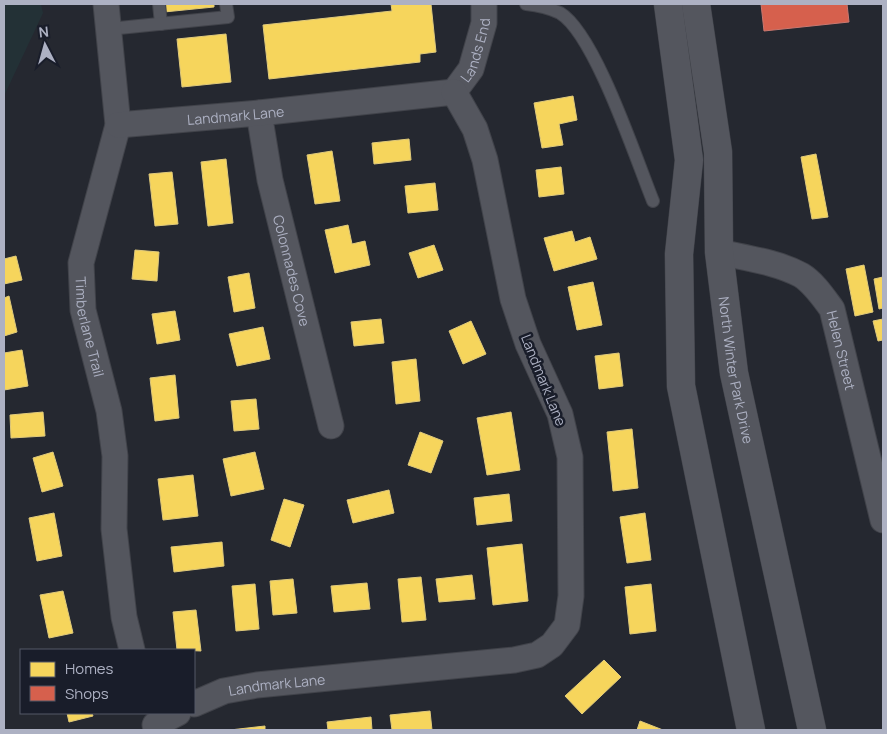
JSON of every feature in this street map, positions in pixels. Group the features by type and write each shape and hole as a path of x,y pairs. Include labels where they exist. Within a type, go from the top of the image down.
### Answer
{"street":[{"name":"Timberlane Trail","path":"106,4 118,125 81,263 83,310 110,411 115,456 114,529 124,617 132,649"},
{"name":"Lands End","path":"454,92 471,69 484,23 484,4"},
{"path":"668,4 689,160 679,254 681,386 751,730"},
{"name":"North Winter Park Drive","path":"696,4 718,152 719,252 734,373 812,730"},
{"name":"Landmark Lane","path":"118,125 259,113 454,92 475,129 485,160 513,299 528,344 560,414 570,457 571,596 567,625 552,645 537,655 514,660 257,685 224,691 195,704"},
{"name":"Colonnades Cove","path":"259,113 270,180 331,426"},
{"name":"Helen Street","path":"719,252 766,263 801,275 816,287 832,309 883,520"},
{"path":"155,723 176,714"}],"lane":[{"path":"159,4 161,24"},
{"path":"109,29 161,24 193,15 228,17 226,4"},
{"path":"526,4 536,5 560,13 580,33 595,59 653,201"}],"shaded area":[{"path":"4,4 41,4 43,13 4,96"}],"building: Homes":[{"path":"163,4 214,4 214,7 164,12"},
{"path":"391,4 431,4 436,52 420,54 420,62 269,79 263,25 392,11"},
{"path":"226,34 231,82 182,87 177,39"},
{"path":"573,96 577,120 559,124 563,145 542,148 534,103"},
{"path":"409,139 411,160 374,164 372,143"},
{"path":"332,151 340,201 315,204 307,155"},
{"path":"816,154 828,217 812,219 801,157"},
{"path":"226,159 233,223 208,226 201,162"},
{"path":"561,167 564,194 539,197 536,170"},
{"path":"172,172 178,224 155,226 149,174"},
{"path":"435,183 438,210 408,213 405,186"},
{"path":"348,225 352,244 365,241 370,265 335,273 325,230"},
{"path":"572,231 575,242 590,237 597,259 554,271 544,238"},
{"path":"434,245 443,270 418,278 409,253"},
{"path":"135,250 159,252 157,281 132,279"},
{"path":"16,256 22,280 4,284 4,259"},
{"path":"864,265 873,312 855,316 846,269"},
{"path":"249,273 255,308 234,312 228,277"},
{"path":"883,277 883,308 879,309 874,279"},
{"path":"593,282 602,325 577,330 568,287"},
{"path":"9,296 17,332 4,336 4,298"},
{"path":"175,311 180,340 157,344 152,314"},
{"path":"381,319 384,343 354,346 351,322"},
{"path":"883,319 883,340 878,341 873,321"},
{"path":"471,321 486,354 463,364 449,331"},
{"path":"263,327 270,359 237,366 229,334"},
{"path":"22,350 28,386 4,390 4,353"},
{"path":"619,353 623,386 599,389 595,356"},
{"path":"416,359 420,401 396,404 392,362"},
{"path":"175,375 179,418 155,421 150,378"},
{"path":"256,399 259,429 234,431 231,401"},
{"path":"43,412 45,436 11,438 10,415"},
{"path":"511,412 520,470 487,475 477,418"},
{"path":"632,429 638,488 613,491 607,432"},
{"path":"420,432 443,441 431,473 408,465"},
{"path":"53,452 63,486 42,492 33,458"},
{"path":"255,452 264,489 231,496 223,459"},
{"path":"193,475 198,516 163,520 158,479"},
{"path":"389,490 394,513 353,523 347,500"},
{"path":"509,494 512,521 477,525 474,498"},
{"path":"284,499 304,505 290,547 271,540"},
{"path":"54,513 62,556 37,561 29,518"},
{"path":"645,513 651,560 627,563 620,517"},
{"path":"222,542 224,566 174,572 171,547"},
{"path":"522,544 528,601 493,605 487,548"},
{"path":"472,575 475,599 439,602 436,579"},
{"path":"421,577 426,620 402,622 398,579"},
{"path":"293,579 297,613 273,615 270,581"},
{"path":"367,583 370,609 334,612 331,586"},
{"path":"255,584 259,629 236,631 232,586"},
{"path":"651,584 656,631 630,634 625,587"},
{"path":"63,591 73,633 49,638 40,595"},
{"path":"196,610 201,651 177,649 173,612"},
{"path":"604,660 621,677 582,714 565,696"},
{"path":"430,711 432,730 392,730 390,715"},
{"path":"67,714 92,714 93,716 69,722"},
{"path":"371,717 372,730 328,730 327,722"},
{"path":"640,721 663,730 637,730"},
{"path":"265,726 265,730 230,730"}],"building: Shops":[{"path":"761,4 847,4 849,22 764,31"}]}
